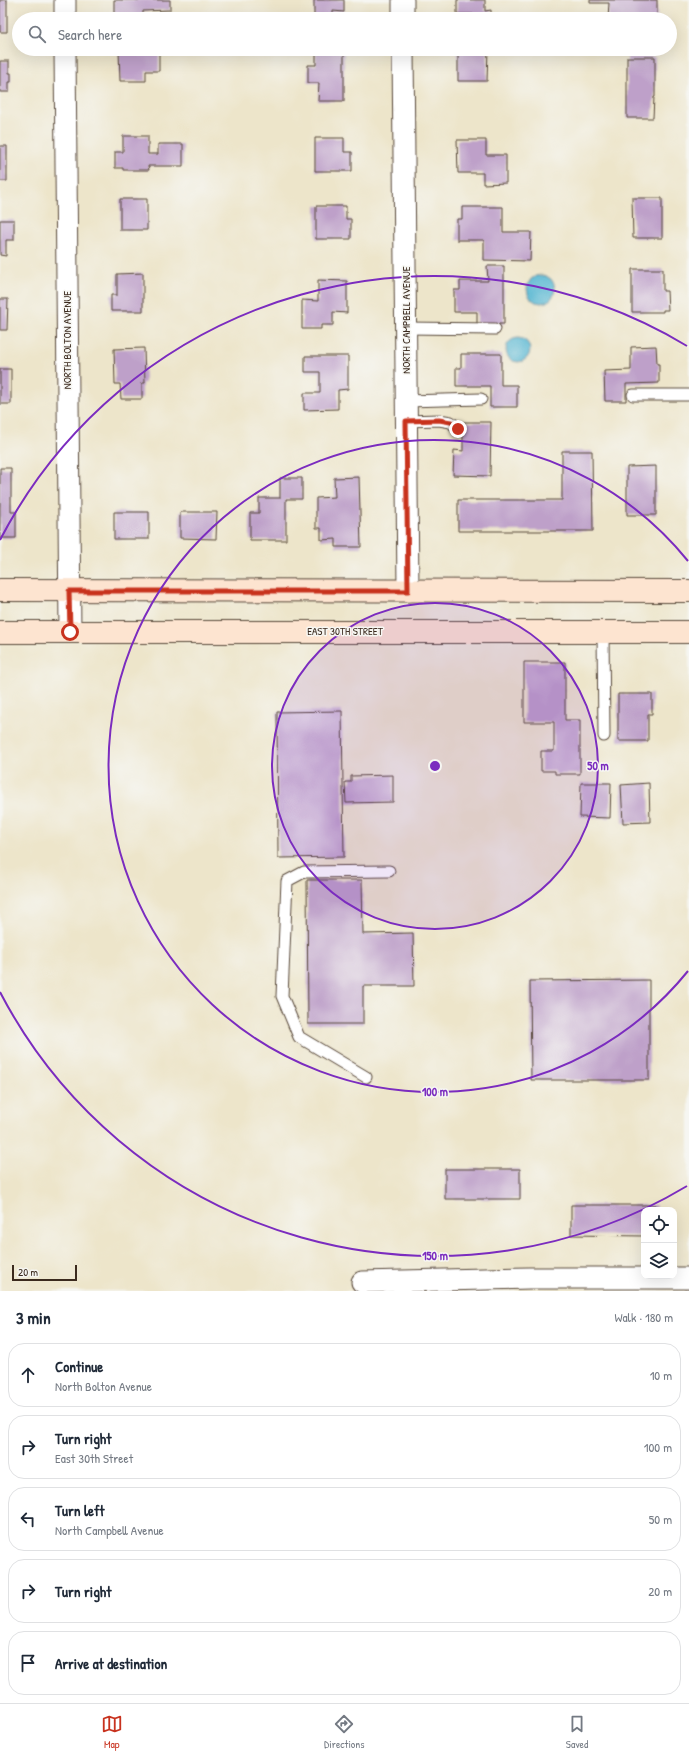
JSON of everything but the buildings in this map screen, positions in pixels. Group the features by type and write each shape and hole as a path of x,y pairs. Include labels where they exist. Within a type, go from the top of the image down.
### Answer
{"main road":[{"path":"0,590 689,591"},
{"name":"EAST 30TH STREET","path":"0,632 689,632"}],"street":[{"path":"65,0 65,12"},
{"path":"403,0 403,12"},
{"name":"NORTH BOLTON AVENUE","path":"65,56 70,632"},
{"name":"NORTH CAMPBELL AVENUE","path":"403,56 408,591"},
{"path":"362,1282 529,1284 689,1278"}],"lane":[{"path":"406,328 494,329"},
{"path":"633,395 689,395"},
{"path":"406,400 481,399"},
{"path":"406,421 439,420 451,422 458,429"},
{"path":"604,632 604,736"},
{"path":"366,1077 299,1038 282,996 287,881 304,872 389,871"}],"water":[{"path":"541,275 551,279 555,289 551,299 541,303 531,299 527,289 531,279"},
{"path":"518,338 523,339 529,345 529,355 523,361 518,362 513,361 507,355 506,350 507,345 513,339"}],"route":[{"path":"70,632 69,591 408,591 406,421 439,420 451,422 458,429"}]}
